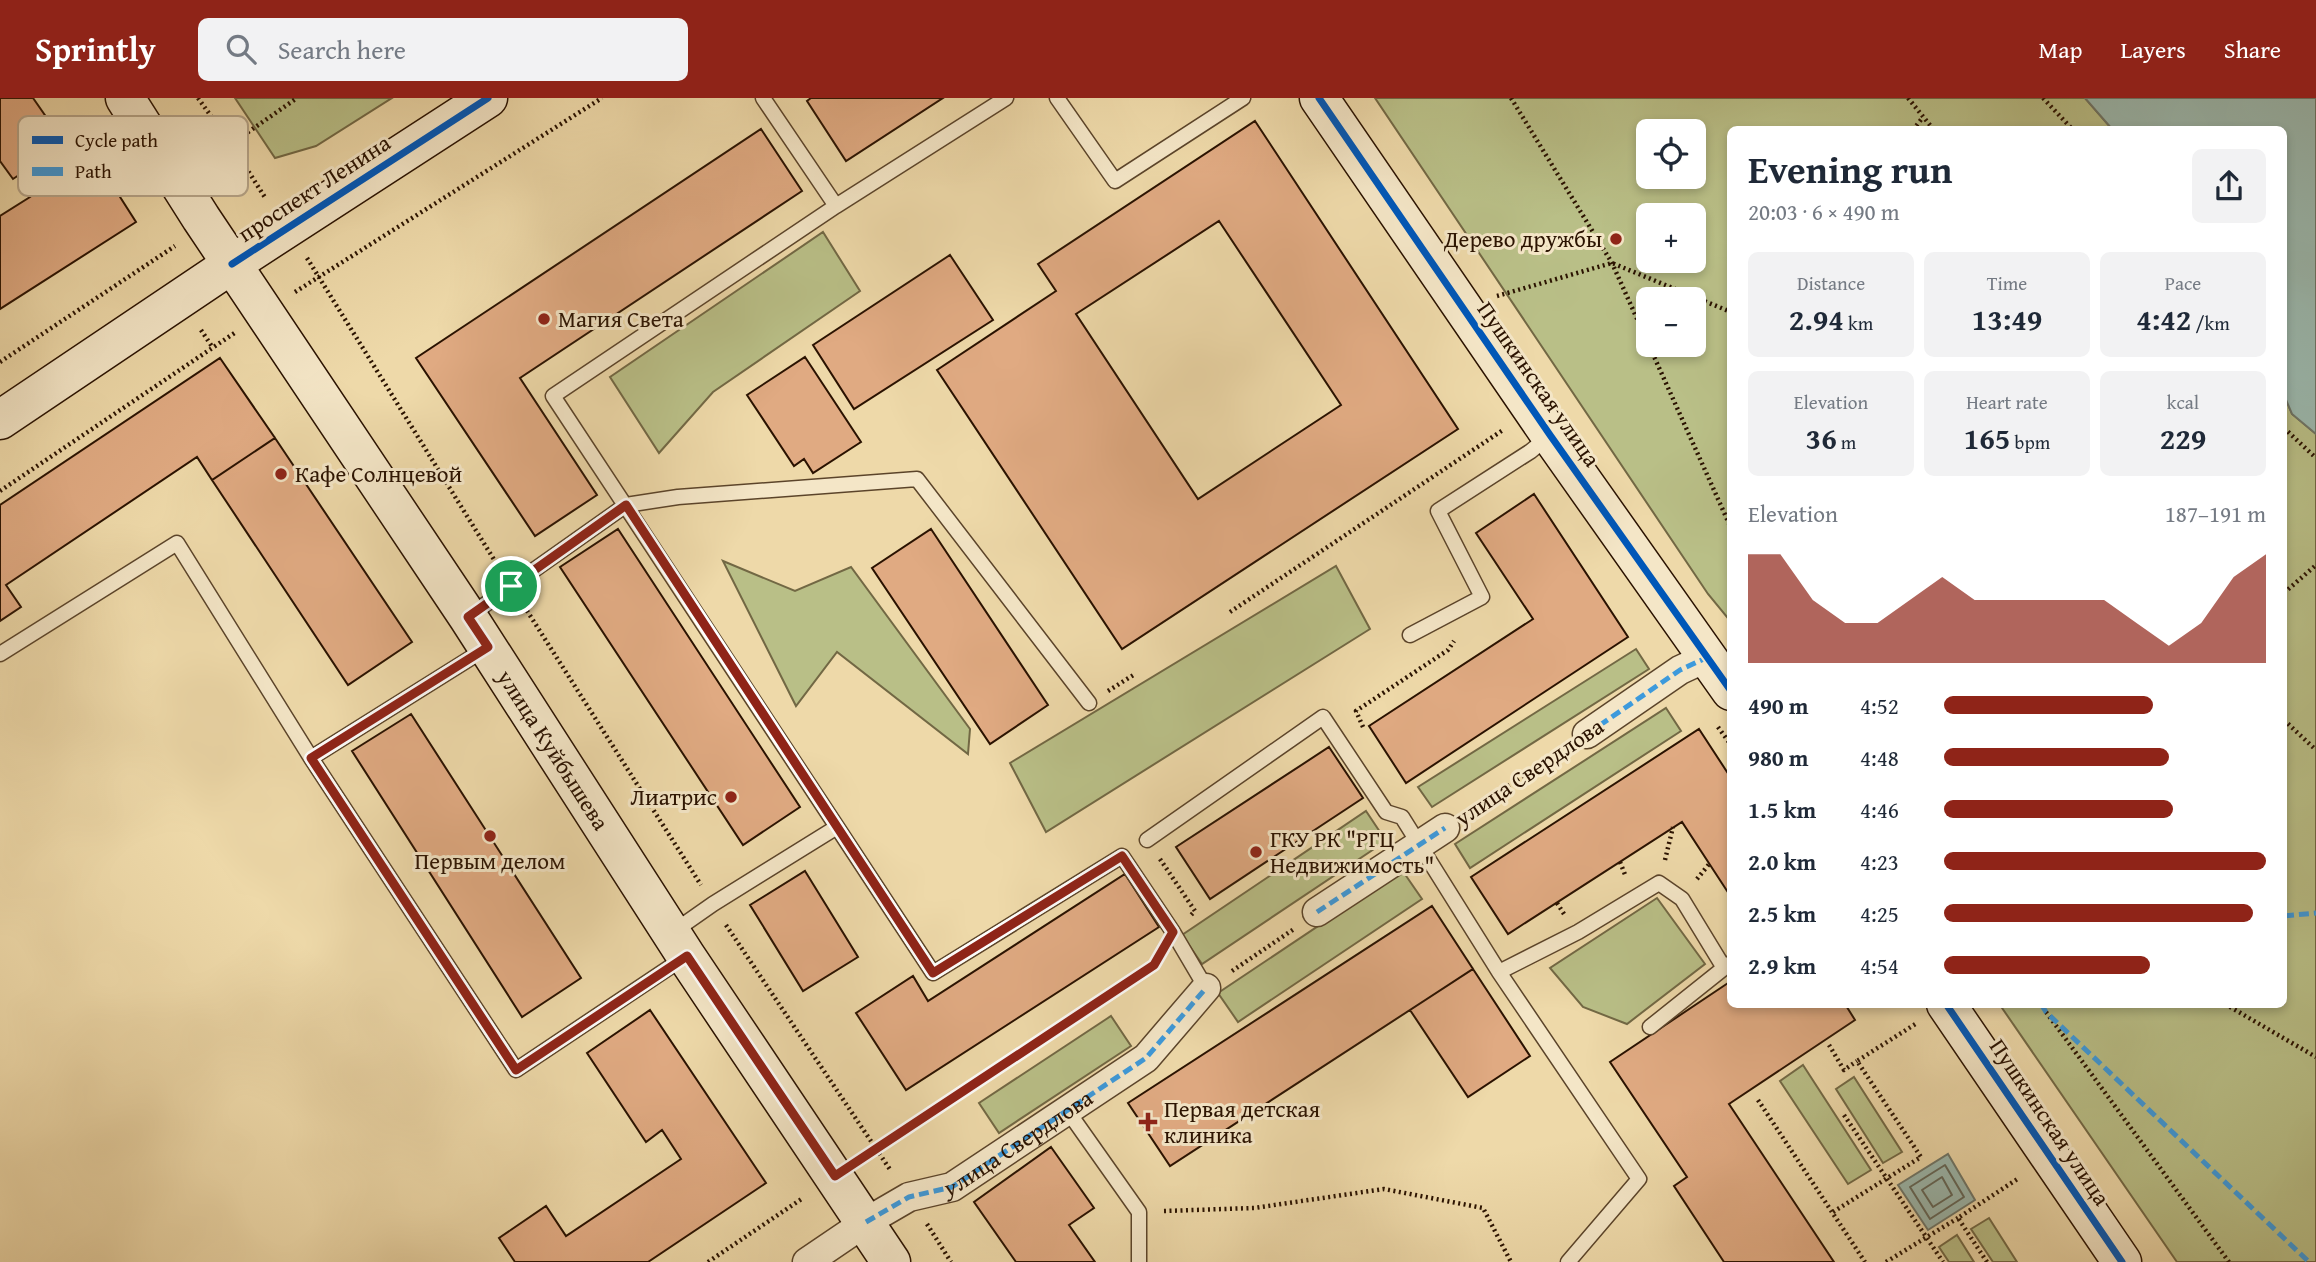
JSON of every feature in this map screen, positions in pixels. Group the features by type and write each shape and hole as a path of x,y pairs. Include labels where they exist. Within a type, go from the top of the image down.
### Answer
{"main road":[{"name":"улица Куйбышева","path":"125,98 137,116"},
{"name":"проспект Ленина","path":"0,421 232,264 488,98"},
{"name":"Пушкинская улица","path":"1319,98 1550,435 1727,685"},
{"name":"улица Куйбышева","path":"188,196 891,1262"},
{"name":"Пушкинская улица","path":"1948,1008 2122,1262"}],"street":[{"name":"улица Свердлова","path":"1587,734 1680,670 1707,657"},
{"name":"улица Свердлова","path":"1317,912 1445,828"},
{"name":"улица Свердлова","path":"807,1262 909,1197 952,1187 1146,1058 1206,988"}],"lane":[{"path":"763,98 836,206"},
{"path":"1006,98 836,206 553,396 933,973 1122,856 1173,932 1206,988"},
{"path":"1057,98 1115,181 1243,98"},
{"path":"1410,635 1482,597 1438,511 1531,451 1550,435"},
{"path":"311,758 478,632 511,586 626,505 678,497 917,479 1089,703"},
{"path":"0,654 177,543 311,758 516,1070 679,944 713,904 837,827"},
{"path":"1147,840 1323,716 1385,812 1402,817 1499,972 1639,1179 1568,1262"},
{"path":"1499,972 1578,932 1659,883 1682,899 1727,965 1650,1027"},
{"path":"1067,1110 1139,1212 1139,1262"}],"path":[{"path":"198,98 211,116"},
{"path":"248,132 297,98"},
{"path":"602,98 319,276 511,586 713,904 951,1262"},
{"path":"1511,98 1612,263 1727,519"},
{"path":"1908,98 1931,126"},
{"path":"2043,98 2069,126"},
{"path":"1916,126 1923,117"},
{"path":"0,362 154,259"},
{"path":"1494,297 1612,263 1727,310"},
{"path":"0,491 237,331"},
{"path":"1230,612 1503,430"},
{"path":"2287,431 2316,458"},
{"path":"2287,590 2316,565"},
{"path":"1360,722 1356,711 1406,678"},
{"path":"2287,722 2316,750"},
{"path":"1659,883 1673,827"},
{"path":"1241,964 1291,930"},
{"path":"708,1262 1154,965 1173,932"},
{"path":"1829,1045 1844,1070 1941,1008"},
{"path":"2232,1008 2316,1057"},
{"path":"2046,1012 2229,1262"},
{"path":"1833,1212 1921,1157 1857,1061"},
{"path":"1758,1100 1865,1262"},
{"path":"1844,1115 1943,1262"},
{"path":"1886,1262 2027,1173"},
{"path":"1139,1212 1254,1208 1384,1189 1483,1208 1511,1262"},
{"path":"1958,1218 1987,1262"}],"green space":[{"path":"235,98 392,98 316,146 275,158"},
{"path":"1375,98 2085,98 2109,126 1727,126 1727,617 1708,594"},
{"path":"823,232 860,291 713,392 659,453 610,377"},
{"path":"2287,402 2292,414 2316,434 2316,1262 2177,1262 2002,1008 2287,1008"},
{"path":"723,561 795,591 851,567 970,729 968,754 837,652 796,706"},
{"path":"1336,566 1370,629 1046,832 1010,763"},
{"path":"1636,649 1649,669 1432,807 1418,787"},
{"path":"1666,708 1681,731 1470,868 1455,844"},
{"path":"1366,811 1386,841 1202,964 1182,935"},
{"path":"1402,870 1422,899 1238,1022 1218,993"},
{"path":"1657,898 1705,964 1627,1024 1583,1007 1550,968"},
{"path":"1111,1016 1131,1046 999,1133 979,1103"},
{"path":"1803,1065 1871,1170 1848,1184 1780,1081"},
{"path":"1854,1077 1902,1152 1883,1163 1836,1089"},
{"path":"1989,1218 2017,1262 1993,1262 1971,1229"},
{"path":"1957,1235 1974,1262 1949,1262 1939,1247"}],"water":[{"path":"2085,98 2316,98 2316,434 2292,414 2287,402 2287,126 2109,126"},
{"path":"1948,1154 1975,1200 1928,1230 1898,1185"}],"building":[{"path":"0,98 33,98 46,116 18,116 18,176 13,179 0,161"},
{"path":"811,98 943,98 846,161 807,101"},
{"path":"1255,121 1458,429 1122,649 937,370 1056,291 1038,264","holes":["1219,221 1341,405 1198,499 1076,314"]},
{"path":"761,129 802,191 520,378 597,495 535,536 416,358"},
{"path":"119,196 136,222 0,309 0,216 30,197"},
{"path":"950,255 993,320 854,409 813,345"},
{"path":"805,357 861,442 813,473 804,459 794,466 747,395"},
{"path":"220,358 275,438 212,480 197,457 6,585 21,607 0,621 0,505"},
{"path":"275,438 412,642 348,685 212,480"},
{"path":"1534,494 1628,637 1406,783 1369,726 1533,619 1476,533"},
{"path":"618,529 800,807 743,845 560,567"},
{"path":"931,529 1048,705 990,744 872,568"},
{"path":"411,714 581,978 522,1017 352,751"},
{"path":"1699,729 1727,772 1727,891 1682,822 1508,934 1471,877"},
{"path":"1329,747 1363,798 1210,899 1176,847"},
{"path":"805,871 858,957 803,991 750,905"},
{"path":"1125,874 1159,927 906,1090 856,1013 913,976 928,1001"},
{"path":"1432,906 1473,969 1170,1166 1128,1103"},
{"path":"1473,969 1530,1056 1468,1097 1410,1010"},
{"path":"1727,984 1727,1008 1848,1008 1855,1020 1729,1104 1834,1262 1724,1262 1674,1186 1687,1177 1610,1062"},
{"path":"650,1010 766,1183 648,1262 515,1262 499,1238 546,1206 566,1236 681,1159 662,1130 646,1142 587,1053"},
{"path":"1051,1147 1094,1208 1069,1225 1095,1262 1016,1262 974,1202"}],"marked path":[{"path":"1587,734 1680,670 1708,657"},
{"path":"1317,912 1445,828"},
{"path":"2287,916 2316,913"},
{"path":"866,1222 909,1197 952,1187 1146,1058 1206,988"},
{"path":"2044,1008 2309,1262"}],"cycle path":[{"path":"232,264 488,98"},
{"path":"1319,98 1550,435 1727,685"},
{"path":"1949,1008 2122,1262"}],"place":[{"name":"Дерево дружбы","path":"1616,239"},
{"name":"Магия Света","path":"544,319"},
{"name":"Кафе Солнцевой","path":"281,474"},
{"name":"Лиатрис","path":"731,797"},
{"name":"Первым делом","path":"490,836"},
{"name":"ГКУ РК \"РГЦ Недвижимость\"","path":"1256,852"},
{"name":"Первая детская клиника","path":"1148,1122"}],"route":[{"path":"626,505 933,973 1122,856 1173,932 1154,965 835,1176 687,956 516,1070 311,758 488,647 468,617 511,586 626,505"}]}
